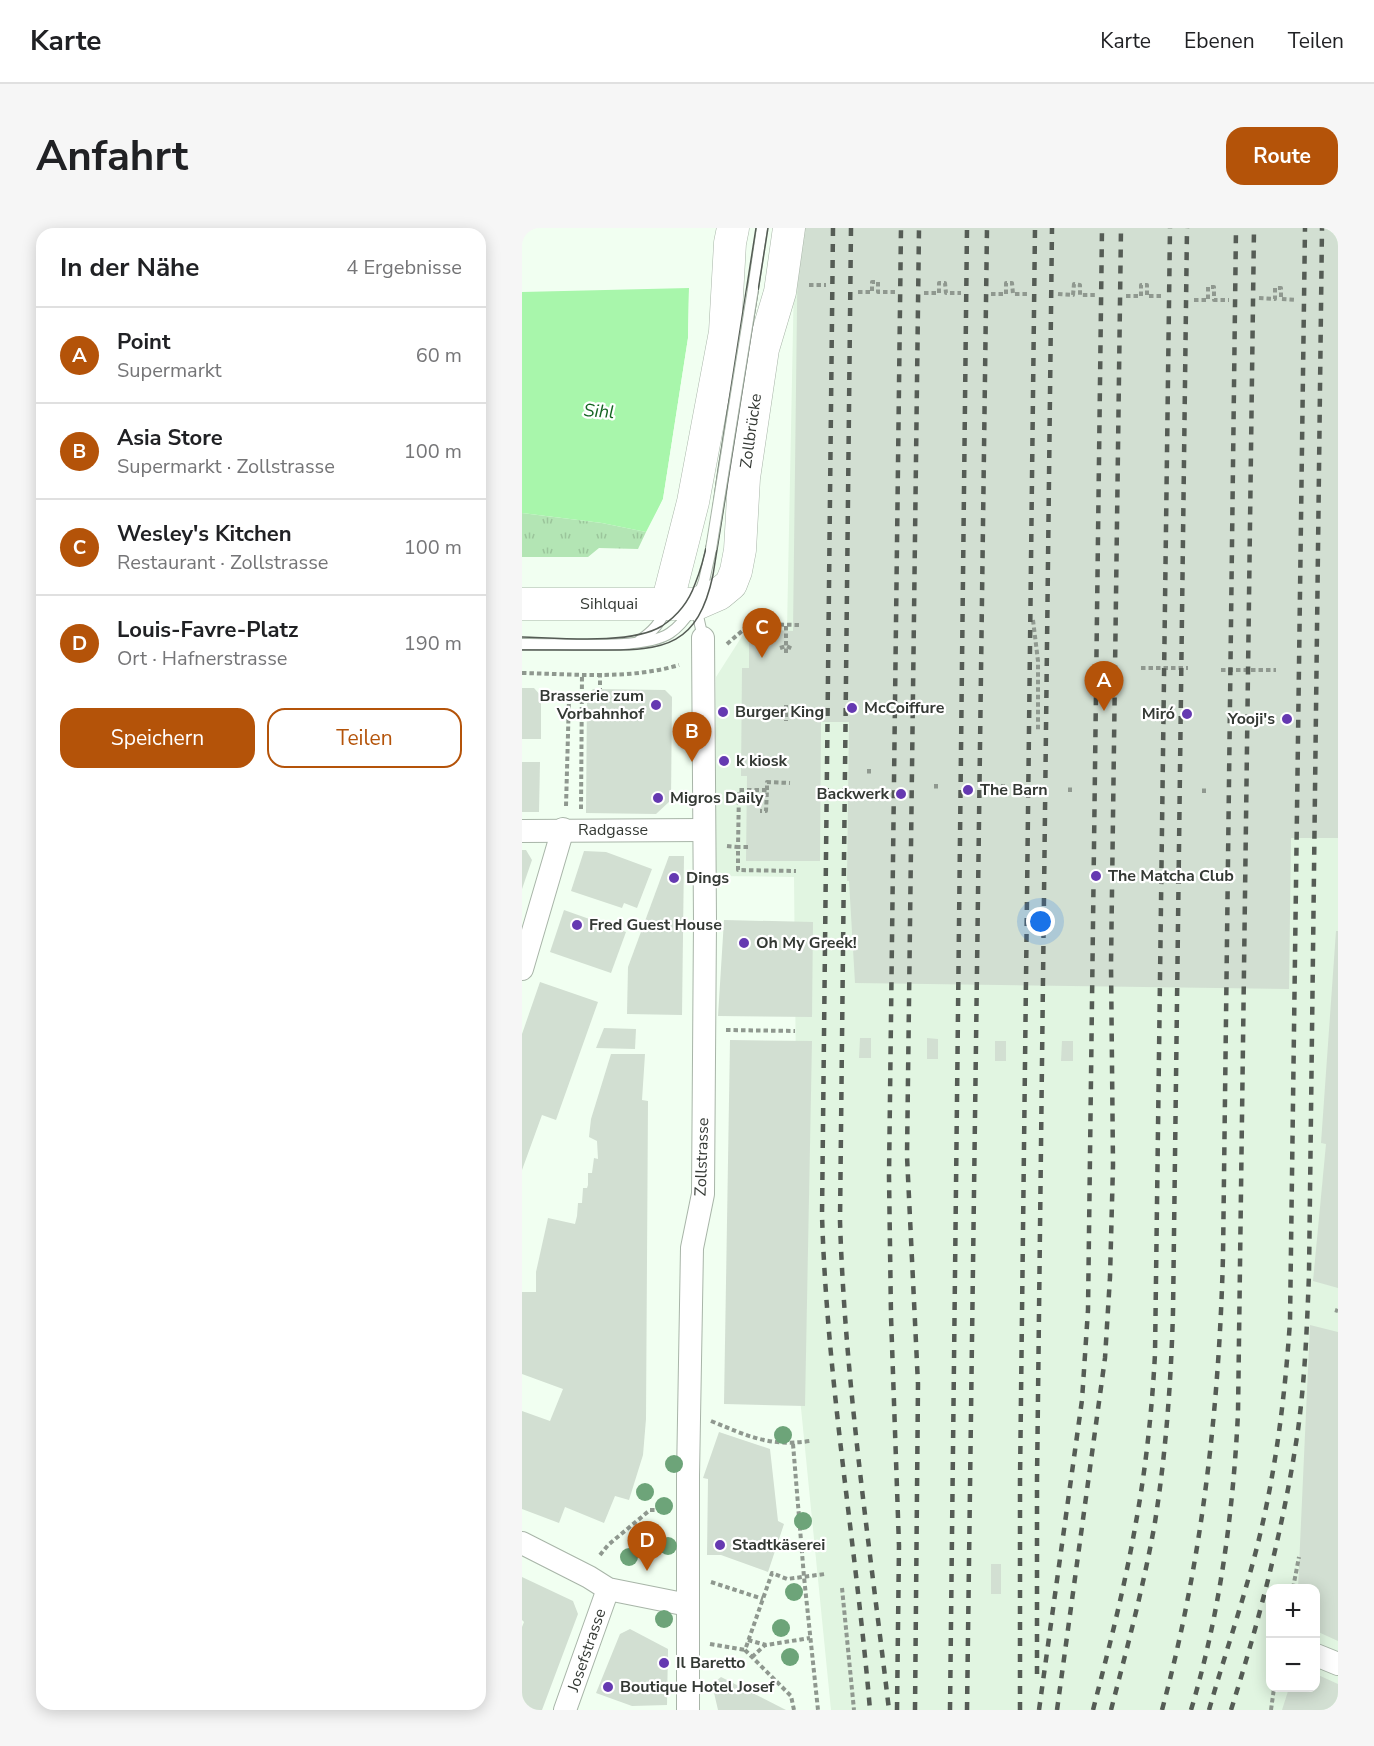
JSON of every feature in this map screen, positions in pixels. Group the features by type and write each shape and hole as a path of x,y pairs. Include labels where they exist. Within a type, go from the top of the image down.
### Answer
{"street":[{"name":"Zollbrücke","path":"681,604 711,549 744,478 763,349 766,289 780,232"},
{"name":"Zollbrücke","path":"732,235 766,289"},
{"name":"Zollbrücke","path":"681,604 719,594 731,584 736,571 711,549 693,502 725,332 766,289"},
{"name":"Sihlquai","path":"522,604 681,604"},
{"name":"Zollstrasse","path":"688,1710 692,1248 703,1194 711,838 703,648"},
{"name":"Radgasse","path":"522,831 564,821 711,838"},
{"path":"522,969 564,821"},
{"path":"522,1543 608,1589 688,1605"},
{"name":"Josefstrasse","path":"565,1710 608,1589"},
{"path":"1320,1657 1338,1665"}],"lane":[{"path":"633,644 652,632 681,604"},
{"path":"522,644 633,644 655,640 670,634 683,621 681,604"},
{"name":"Zollstrasse","path":"681,604 703,648"}],"path":[{"path":"858,292 872,292 872,282 878,282 878,292 895,292"},
{"path":"924,293 939,293 939,283 945,283 946,293 961,293"},
{"path":"991,294 1006,294 1006,283 1012,283 1013,294 1028,294"},
{"path":"1058,294 1073,295 1074,284 1080,285 1080,295 1095,295"},
{"path":"766,289 826,285"},
{"path":"1126,296 1141,296 1141,285 1147,285 1147,296 1162,296"},
{"path":"1194,300 1208,300 1208,287 1214,286 1214,300 1229,300"},
{"path":"1260,298 1275,299 1275,288 1281,288 1281,299 1296,300"},
{"path":"1033,620 1038,661 1038,730"},
{"path":"522,673 645,673 703,648 732,641 750,624 799,625"},
{"path":"786,624 786,653"},
{"path":"780,648 786,646 793,649"},
{"path":"1142,668 1188,668"},
{"path":"1221,670 1276,670"},
{"path":"581,816 582,674"},
{"path":"600,674 600,689"},
{"path":"564,821 569,698"},
{"path":"786,705 786,721"},
{"path":"869,769 869,776"},
{"path":"760,811 766,811 767,782 790,783"},
{"path":"936,783 936,790"},
{"path":"1003,784 1003,790"},
{"path":"1070,786 1070,792"},
{"path":"767,790 739,790 738,870 796,871"},
{"path":"711,838 748,848"},
{"path":"739,1030 795,1031"},
{"path":"702,1417 750,1437 776,1443 793,1444 810,1441"},
{"path":"793,1444 818,1710"},
{"path":"600,1554 650,1510 688,1510"},
{"path":"1294,1584 1299,1557"},
{"path":"745,1650 772,1573 787,1579 825,1574"},
{"path":"701,1579 763,1599"},
{"path":"842,1588 854,1710"},
{"path":"748,1640 766,1645 810,1638"},
{"path":"700,1643 745,1650 791,1696 794,1710"},
{"path":"752,1658 766,1645"},
{"path":"1271,1710 1273,1692"}],"shaded area":[{"path":"795,228 1338,228 1338,1710 831,1710 799,1388 794,877 716,876 716,677 746,630 787,630"}],"green space":[{"path":"522,513 602,523 646,532 638,549 599,548 588,557 522,557"}],"water":[{"name":"Sihl","path":"689,288 688,338 663,499 646,532 602,523 522,513 522,292"}],"pier":[{"path":"689,288 692,288 691,339 666,500 649,534 646,535 663,499 688,338"}],"building":[{"path":"798,228 1338,228 1338,838 1291,838 1289,989 855,983 849,881 847,881 849,722 821,722 820,861 746,861 747,776 741,776 742,668 749,668 749,630 793,631"},
{"path":"522,688 534,688 541,696 541,739 522,739"},
{"path":"593,689 665,690 672,697 671,800 656,814 586,813 587,695"},
{"path":"522,762 540,762 539,812 522,812"},
{"path":"522,850 526,850 532,860 522,889"},
{"path":"584,851 606,852 652,869 637,908 624,903 622,908 571,891"},
{"path":"669,856 684,856 682,1015 627,1014 628,967"},
{"path":"564,910 626,932 611,973 550,952"},
{"path":"724,920 813,922 812,1017 718,1016"},
{"path":"1336,931 1338,931 1338,1288 1313,1281 1326,1144 1321,1143"},
{"path":"540,982 598,1002 556,1120 542,1115 522,1170 522,1034"},
{"path":"604,1028 636,1029 635,1049 596,1048"},
{"path":"860,1038 871,1038 871,1058 859,1058"},
{"path":"927,1038 938,1039 938,1059 927,1059"},
{"path":"730,1040 812,1041 805,1406 724,1404"},
{"path":"995,1041 1006,1041 1006,1061 995,1061"},
{"path":"1062,1041 1073,1041 1073,1061 1061,1061"},
{"path":"611,1054 645,1054 642,1100 648,1101 646,1419 643,1455 629,1500 615,1496 604,1523 565,1507 559,1523 522,1509 522,1411 550,1421 563,1389 522,1374 522,1292 536,1292 536,1272 548,1218 575,1224 578,1203 582,1203 583,1188 587,1188 588,1185 588,1173 592,1173 594,1158 598,1159 597,1141 589,1137 591,1119"},
{"path":"1310,1325 1338,1332 1338,1641 1320,1633 1320,1584 1298,1584"},
{"path":"719,1432 770,1449 778,1521 784,1524 768,1572 721,1555 707,1555 708,1479 703,1478"},
{"path":"991,1564 1001,1564 1001,1594 991,1594"},
{"path":"522,1577 573,1601 578,1614 542,1710 522,1710 522,1627 524,1622 522,1620"},
{"path":"630,1629 668,1649 667,1705 632,1706 596,1693 620,1634"},
{"path":"1320,1676 1338,1684 1338,1710 1282,1710 1288,1692 1320,1692"},
{"path":"721,1677 786,1710 718,1710 712,1684"}],"tram line":[{"path":"522,637 594,639 632,636 649,632 673,618 689,596 705,554 708,538 756,228"},
{"path":"522,650 644,649 676,639 688,630 698,616 707,598 713,575 768,228"}],"railway":[{"path":"833,228 822,1215 836,1401 870,1710"},
{"path":"851,228 840,1221 853,1404 889,1710"},
{"path":"897,1710 899,1546 889,1176 901,228"},
{"path":"915,1710 918,1384 907,1156 919,228"},
{"path":"950,1710 967,228"},
{"path":"967,1710 987,228"},
{"path":"1020,1710 1020,1481 1035,228"},
{"path":"1037,1674 1037,1480 1052,228"},
{"path":"1039,1710 1082,1400 1088,1310 1102,228"},
{"path":"1057,1710 1105,1358 1110,1277 1113,1165 1111,964 1121,228"},
{"path":"1093,1710 1122,1593 1136,1522 1148,1438 1155,1354 1170,228"},
{"path":"1111,1710 1155,1522 1165,1443 1171,1364 1187,228"},
{"path":"1162,1710 1176,1654 1198,1542 1212,1428 1221,1314 1236,228"},
{"path":"1191,1710 1210,1637 1224,1563 1233,1488 1238,1413 1254,228"},
{"path":"1209,1710 1247,1585 1270,1488 1279,1433 1290,1321 1305,228"},
{"path":"1231,1710 1252,1641 1286,1501 1298,1430 1305,1352 1309,1274 1322,228"}],"place":[{"name":"Wesley's Kitchen","path":"762,658"},
{"name":"Brasserie zum Vorbahnhof","path":"656,705"},
{"name":"McCoiffure","path":"852,708"},
{"name":"Point","path":"1104,711"},
{"name":"Burger King","path":"723,712"},
{"name":"Miró","path":"1187,714"},
{"name":"Yooji's","path":"1287,719"},
{"name":"k kiosk","path":"724,761"},
{"name":"Asia Store","path":"692,762"},
{"name":"The Barn","path":"968,790"},
{"name":"Backwerk","path":"901,794"},
{"name":"Migros Daily","path":"658,798"},
{"name":"The Matcha Club","path":"1096,876"},
{"name":"Dings","path":"674,878"},
{"name":"Fred Guest House","path":"577,925"},
{"name":"Oh My Greek!","path":"744,943"},
{"name":"Stadtkäserei","path":"720,1545"},
{"name":"Louis-Favre-Platz","path":"647,1571"},
{"name":"Il Baretto","path":"664,1663"},
{"name":"Boutique Hotel Josef","path":"608,1687"}]}
